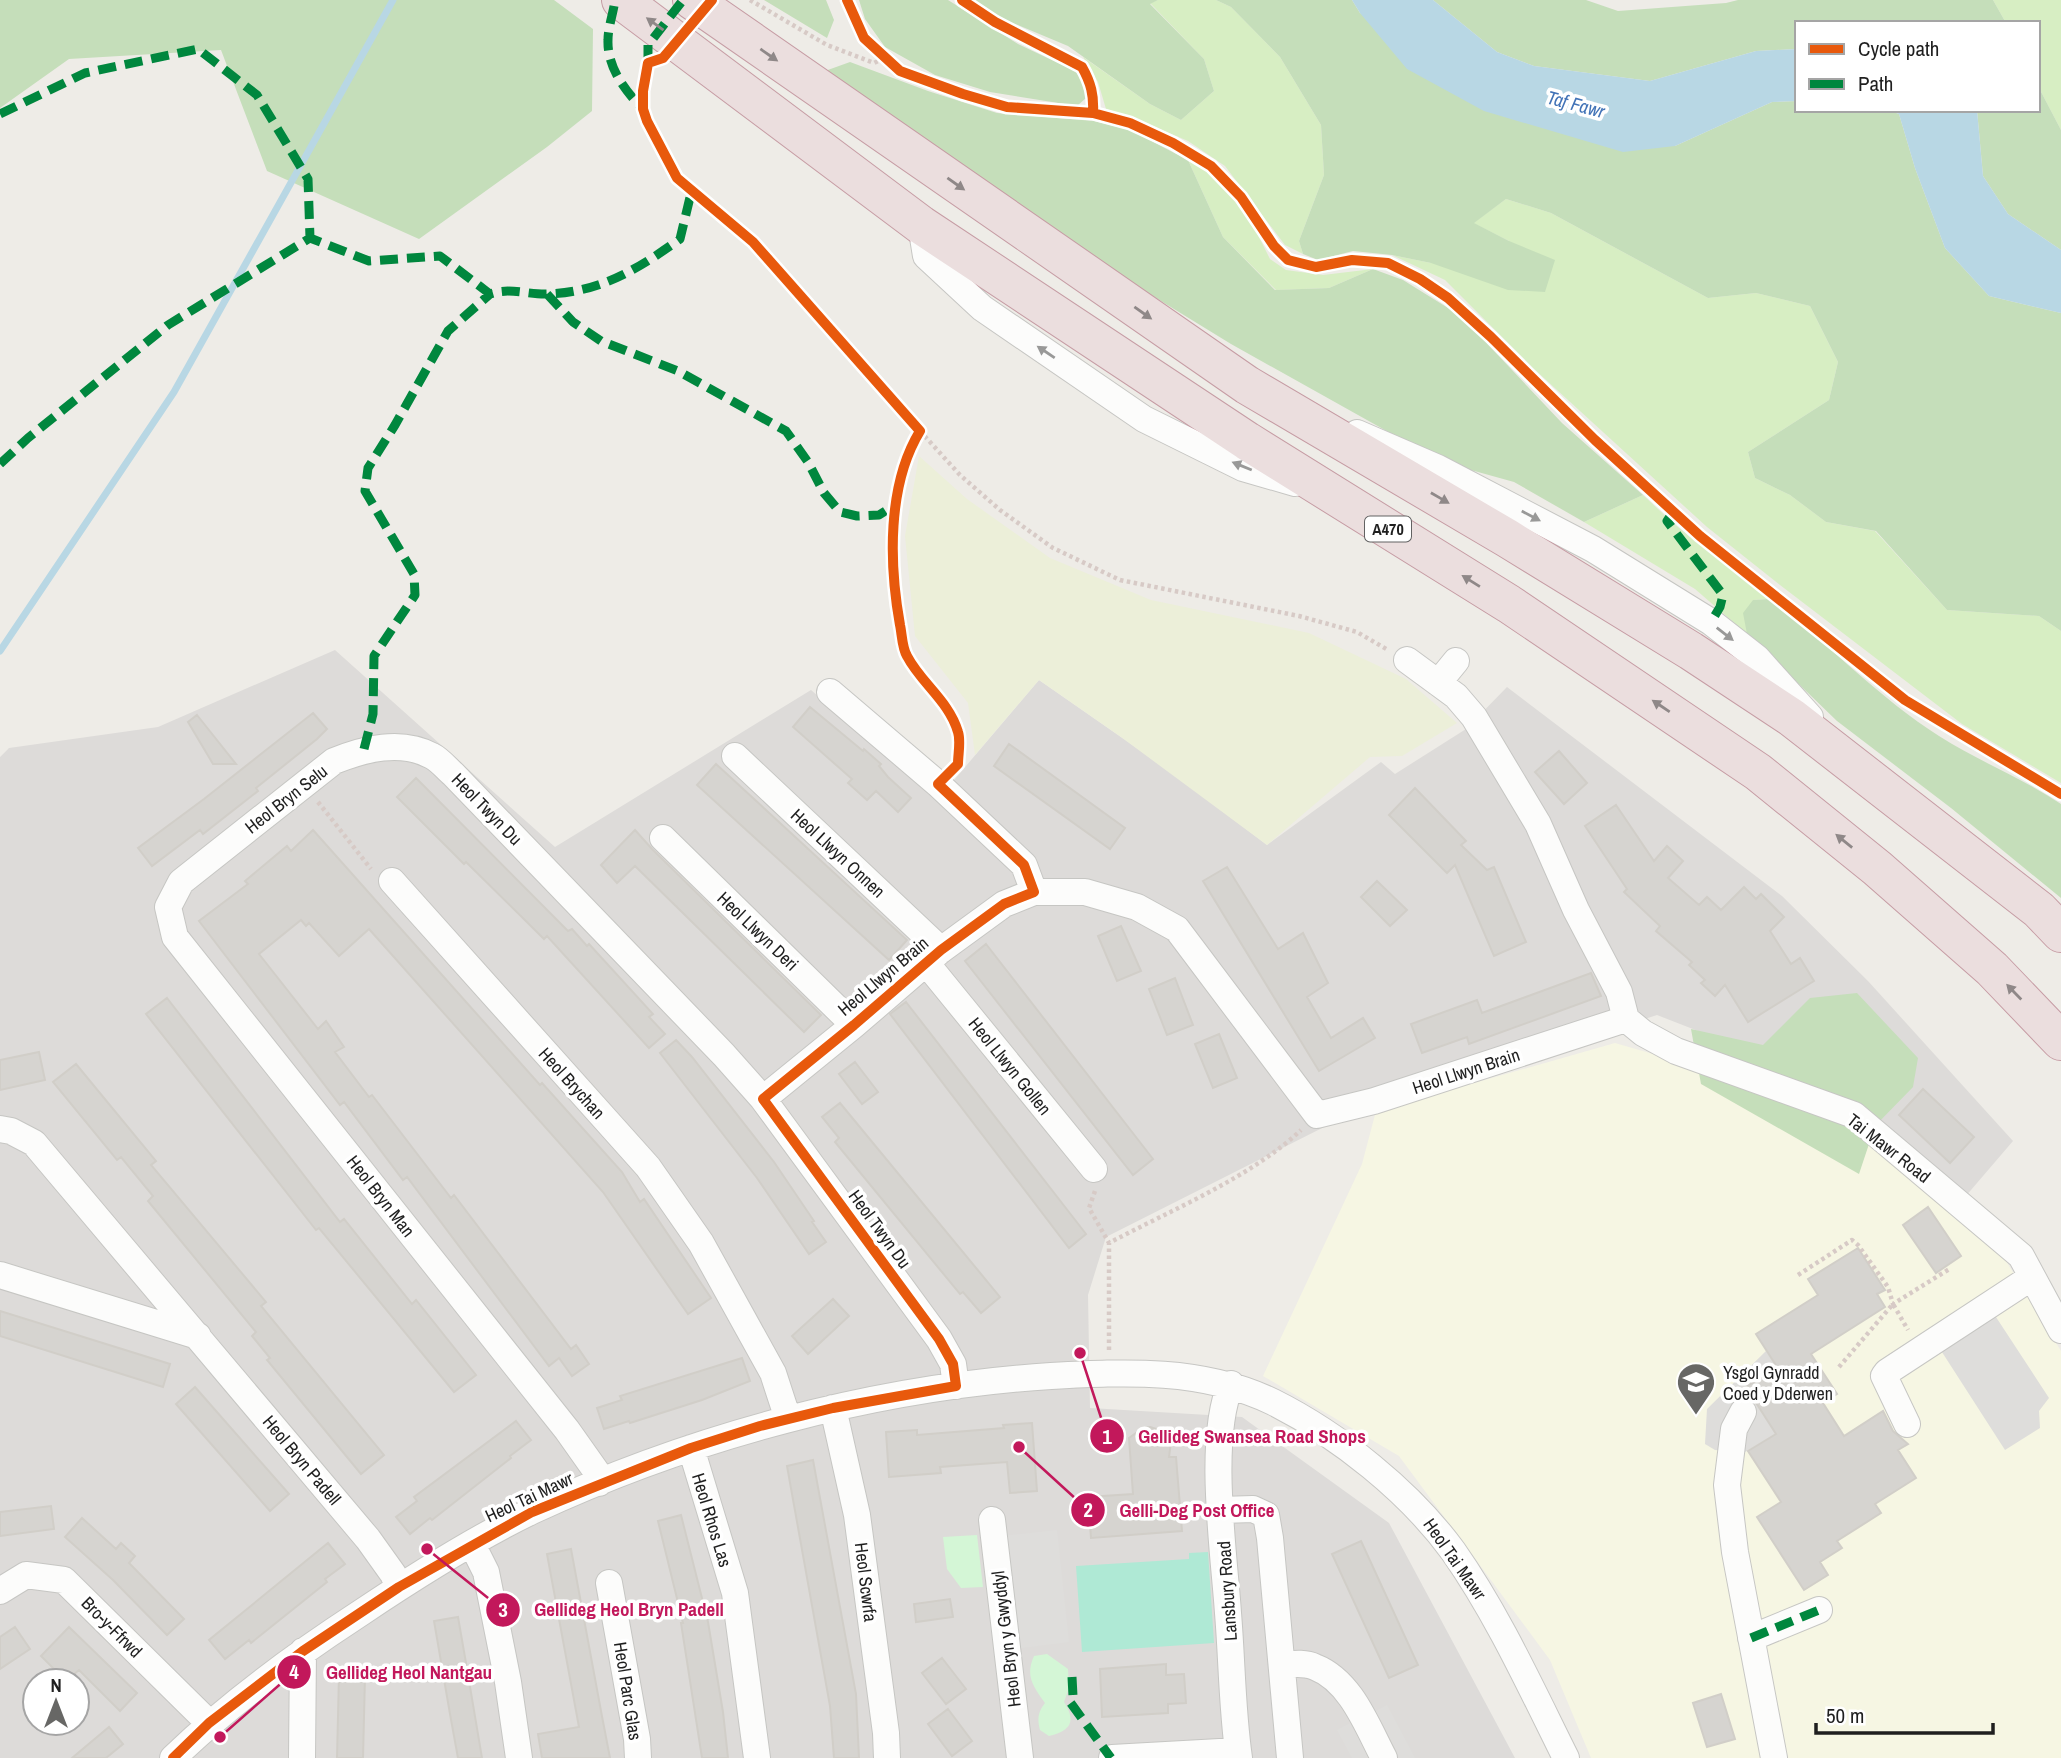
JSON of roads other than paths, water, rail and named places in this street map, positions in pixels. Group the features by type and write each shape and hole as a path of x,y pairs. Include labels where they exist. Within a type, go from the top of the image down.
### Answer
{"highway":[{"name":"A470","path":"621,0 920,225 1247,441 1509,604 1758,772 1877,868 1992,969 2061,1041"},
{"path":"702,8 1247,385 1691,650 1791,717 1847,758 2039,911 2061,933"}],"street":[{"path":"1407,660 1456,696 1474,717 1538,824 1576,910 1619,992 1626,1019"},
{"path":"1438,683 1456,661"},
{"path":"830,692 938,784 1024,865 1034,892"},
{"name":"Heol Bryn Selu","path":"168,907 181,882 334,761 363,750 401,747 432,756"},
{"name":"Heol Twyn Du","path":"432,756 463,784 763,1098 939,1339 953,1364 956,1386"},
{"name":"Heol Llwyn Onnen","path":"735,756 934,957"},
{"name":"Heol Llwyn Deri","path":"663,838 854,1025"},
{"name":"Heol Brychan","path":"392,881 648,1167 701,1243 773,1373 789,1419"},
{"name":"Heol Llwyn Brain","path":"763,1098 934,957 1004,904 1034,892 1085,892 1137,907 1177,929 1317,1115 1374,1101 1626,1019"},
{"name":"Heol Bryn Man","path":"168,907 175,937 567,1430 596,1471 599,1483"},
{"name":"Heol Llwyn Gollen","path":"934,957 1094,1169"},
{"name":"Tai Mawr Road","path":"1626,1019 1643,1033 1676,1051 1854,1115 2021,1256 2061,1330"},
{"name":"Heol Bryn Padell","path":"0,1129 12,1131 34,1143 368,1539 399,1587"},
{"path":"0,1275 198,1336"},
{"path":"1907,1424 1884,1377 1887,1372 2032,1277"},
{"name":"Heol Tai Mawr","path":"173,1758 209,1723 303,1651 399,1587 532,1511 599,1483 691,1448 833,1408 956,1386 1019,1378 1111,1373 1170,1374 1231,1384 1320,1428 1362,1458 1423,1515 1452,1550 1488,1607 1566,1758"},
{"name":"Lansbury Road","path":"1231,1384 1225,1399 1220,1437 1221,1510 1238,1754"},
{"name":"Heol Scwrfa","path":"833,1408 858,1515 887,1758"},
{"path":"1743,1412 1734,1429 1727,1485 1735,1552 1774,1758"},
{"name":"Heol Rhos Las","path":"691,1448 735,1593 757,1758"},
{"path":"1221,1510 1253,1509 1266,1515 1290,1758"},
{"name":"Heol Bryn y Gwyddyl","path":"992,1520 1020,1758"},
{"path":"472,1544 486,1572 508,1682 519,1758"},
{"name":"Bro-y-Ffrwd","path":"0,1591 26,1575 64,1580 209,1723"},
{"name":"Heol Parc Glas","path":"609,1583 637,1739 638,1758"},
{"path":"1751,1638 1819,1610"},
{"path":"302,1758 303,1651"},
{"path":"1282,1665 1301,1664 1315,1667 1333,1678 1354,1701 1384,1758"},
{"path":"1112,1758 1238,1754"}],"water":[{"name":"Taf Fawr","path":"1352,0 1433,0 1497,52 1534,66 1650,81 1756,51 1795,49 1795,101 1772,102 1675,146 1623,152 1484,111 1407,69"},
{"path":"1894,112 1977,112 1983,176 2008,214 2061,250 2061,313 1989,296 1945,248 1915,168 1899,114"}],"waterway":[{"path":"0,651 174,392 393,0"}],"place":[{"name":"Gellideg Swansea Road Shops","path":"1080,1353"},
{"name":"Ysgol Gynradd Coed y Dderwen","path":"1696,1416"},
{"name":"Gelli-Deg Post Office","path":"1019,1447"},
{"name":"Gellideg Heol Bryn Padell","path":"427,1549"},
{"name":"Gellideg Heol Nantgau","path":"220,1737"}]}
